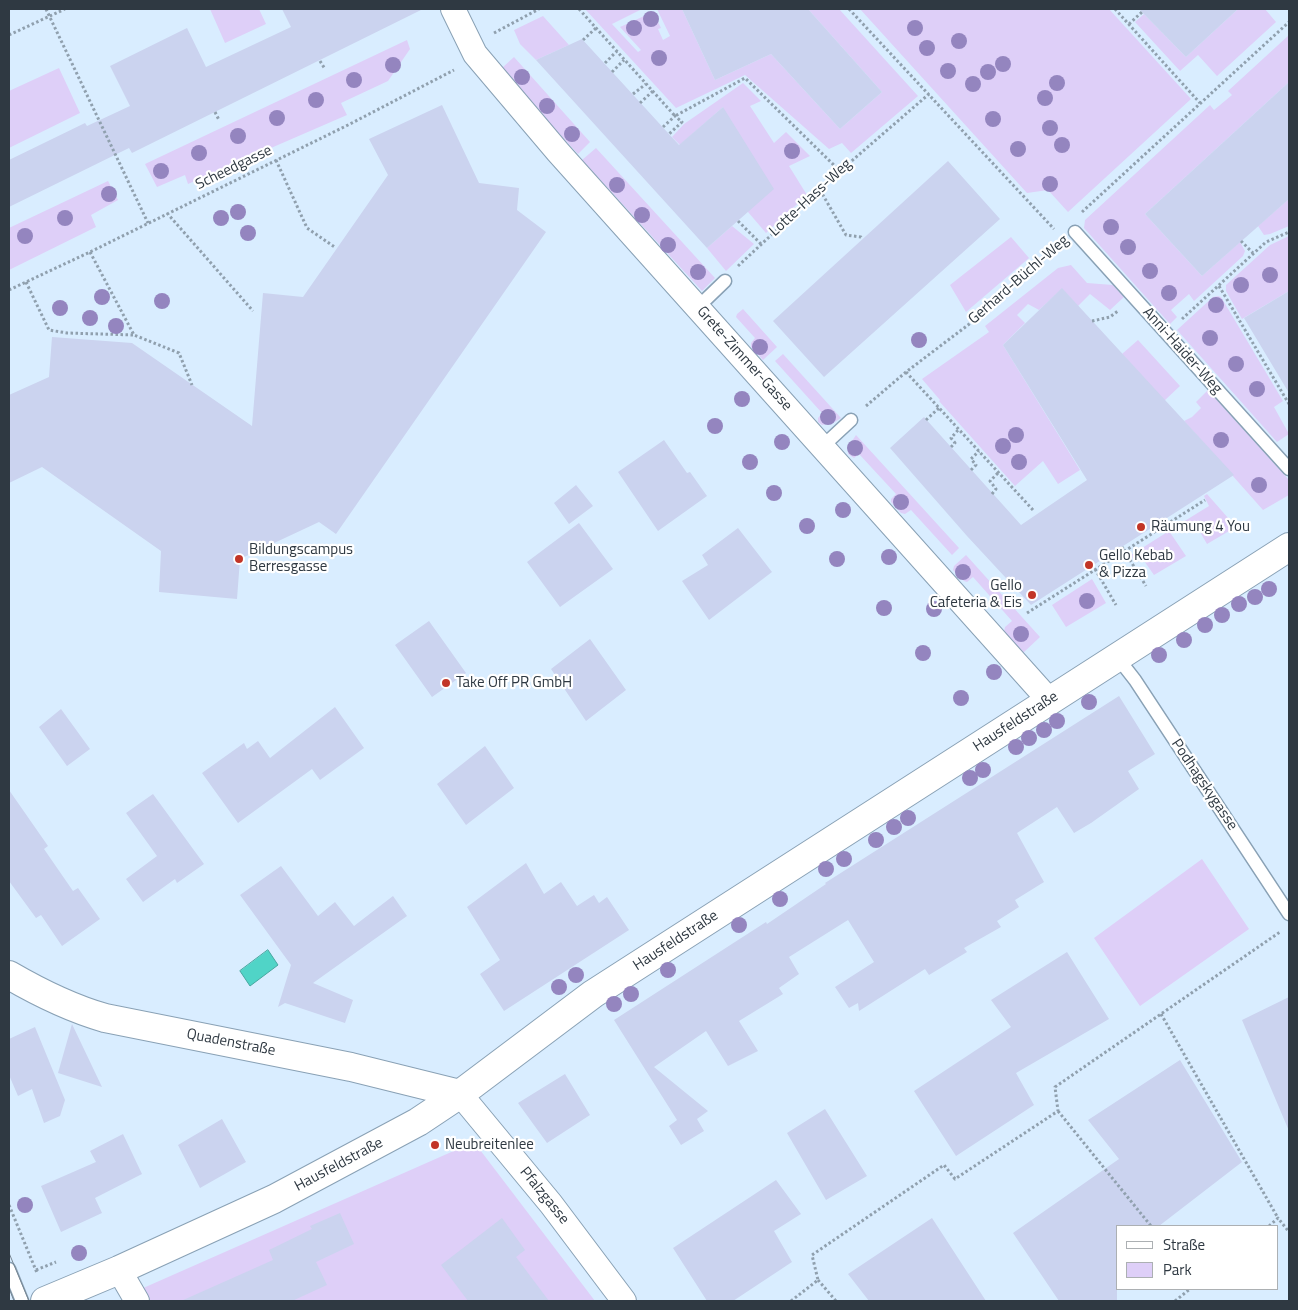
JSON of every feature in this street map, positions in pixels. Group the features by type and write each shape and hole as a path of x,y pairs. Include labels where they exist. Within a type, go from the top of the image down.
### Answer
{"street":[{"name":"Grete-Zimmer-Gasse","path":"453,9 475,54 558,152 1049,700"},
{"name":"Hausfeldstraße","path":"45,1301 119,1270 274,1199 392,1137 460,1094 593,994 1289,547"},
{"name":"Quadenstraße","path":"9,975 52,999 80,1011 105,1018 351,1067 460,1094"},
{"name":"Pfalzgasse","path":"460,1094 551,1204 624,1301"},
{"path":"119,1270 138,1301"}],"lane":[{"name":"Anni-Haider-Weg","path":"1075,232 1289,470"},
{"path":"698,307 726,281"},
{"path":"823,446 851,420"},
{"name":"Podhagskygasse","path":"1116,657 1135,680 1289,914"},
{"path":"9,1269 22,1301"}],"path":[{"path":"46,9 148,223"},
{"path":"9,35 65,9"},
{"path":"491,34 539,9"},
{"path":"579,9 682,122 669,134"},
{"path":"849,9 1064,241"},
{"path":"1115,9 1200,103"},
{"path":"1129,24 1142,12"},
{"name":"Gerhard-Büchl-Weg","path":"851,420 906,372 968,324 1075,232 1075,219 1289,22"},
{"path":"583,40 596,28"},
{"path":"605,63 617,52"},
{"path":"612,72 624,60"},
{"path":"320,61 325,69"},
{"name":"Scheedgasse","path":"9,290 348,125 460,67"},
{"path":"662,127 675,116 745,78 840,171"},
{"path":"633,94 646,84"},
{"path":"640,103 653,92"},
{"name":"Lotte-Hass-Weg","path":"726,281 732,271 840,171 929,94"},
{"path":"215,112 219,120"},
{"path":"276,160 307,228 336,248"},
{"path":"820,190 846,235 863,239"},
{"path":"167,213 253,311"},
{"path":"738,221 762,245"},
{"path":"1166,334 1266,242 1289,232"},
{"path":"1241,241 1253,253"},
{"path":"90,252 134,335"},
{"path":"26,282 49,330 67,333 134,335 179,353 192,385"},
{"path":"1219,286 1289,404"},
{"path":"1092,321 1110,317 1134,298"},
{"path":"906,372 1033,510"},
{"path":"926,420 940,407"},
{"path":"951,447 955,443 951,438 960,429"},
{"path":"971,470 976,465 970,459 979,451"},
{"path":"992,494 996,488 990,481 998,473"},
{"path":"1027,613 1123,549 1205,500"},
{"path":"1123,549 1146,586"},
{"path":"1095,569 1116,605"},
{"path":"1151,1225 1058,1111 1055,1087 1281,932"},
{"path":"1161,1014 1278,1218 1289,1232"},
{"path":"836,1301 818,1280 812,1255 944,1165 954,1179 1058,1111"},
{"path":"9,1204 26,1245"},
{"path":"1269,1225 1278,1218"},
{"path":"792,1301 818,1280"},
{"path":"1174,1301 1189,1290"}],"green space":[{"path":"210,9 259,9 266,24 225,43"},
{"path":"585,9 642,9 612,24 638,52 641,50 620,27 653,12 661,28 658,29 663,40 670,36 657,9 682,9 715,80 771,54 840,129 882,92 808,9 839,9 918,96 851,153 842,143 829,149 745,75 676,108"},
{"path":"860,9 1109,9 1191,99 1068,212 1048,190 1027,193"},
{"path":"1238,9 1265,9 1276,22 1217,76 1198,55 1180,71 1135,22 1144,14 1186,57"},
{"path":"543,16 569,45 536,60 520,44 514,30"},
{"path":"1289,35 1289,82 1145,214 1202,276 1240,242 1245,251 1243,256 1194,301 1189,294 1171,310 1177,317 1170,324 1084,228 1085,220 1210,105 1214,110 1232,95 1228,91"},
{"path":"407,40 410,49 388,81 341,103 347,115 188,184 185,175 157,187 145,164"},
{"path":"514,57 590,142 578,154 525,97 502,68"},
{"path":"59,68 80,113 9,148 9,91"},
{"path":"743,83 761,101 750,106 774,143 786,132 810,156 789,166 807,195 766,233 748,212 723,107 680,145 672,137 684,124"},
{"path":"596,148 715,278 702,291 582,160"},
{"path":"108,181 118,200 91,215 96,227 9,270 9,228"},
{"path":"1289,199 1289,226 1264,235 1258,226"},
{"path":"732,226 754,244 726,271 707,248"},
{"path":"1289,236 1289,291 1242,319 1226,291 1226,285 1270,245"},
{"path":"1011,237 1029,258 966,312 950,285"},
{"path":"1071,265 1087,283 1113,285 1124,297 1110,310 1090,294 1078,306 1062,289 1039,310 1028,304 1017,315 1025,323 1003,345 1080,470 1058,484 1043,461 1015,486 939,401 922,379 989,332 985,326 1058,268"},
{"path":"1213,297 1221,297 1283,401 1274,407 1289,434 1277,442 1177,330"},
{"path":"743,309 777,347 763,360 751,347 751,343 755,338 736,317"},
{"path":"1138,340 1180,386 1164,401 1122,354"},
{"path":"783,354 841,418 833,423 822,425 818,422 818,418 822,413 775,361"},
{"path":"1208,390 1289,480 1289,495 1263,510 1184,421 1192,417 1201,408 1196,402"},
{"path":"856,435 959,548 952,555 911,510 905,514 901,513 891,502 891,499 896,494 859,454 854,458 848,454 850,444"},
{"path":"1207,494 1236,527 1207,544 1196,525 1188,529 1183,522 1209,506 1204,496"},
{"path":"1169,531 1186,556 1154,575 1142,558 1135,562 1131,555"},
{"path":"966,555 1040,637 1023,653 1004,632 1005,627 1012,621 973,577 967,582 964,581 953,570 954,566"},
{"path":"1092,579 1106,603 1066,627 1052,605"},
{"path":"1202,859 1249,929 1140,1006 1094,938"},
{"path":"474,1142 595,1301 148,1301 141,1289"}],"shaded area":[{"path":"268,950 278,965 250,986 240,971"}],"building":[{"path":"282,9 423,9 132,153 129,148 9,207 9,160 85,123 87,126 130,106 110,66 187,28 206,67 291,27"},
{"path":"682,9 808,9 882,92 840,129 771,54 715,80"},
{"path":"1139,9 1238,9 1186,57"},
{"path":"582,39 679,145 723,107 774,189 707,248 536,60"},
{"path":"1289,82 1289,199 1202,276 1145,214"},
{"path":"442,105 479,183 519,188 517,210 546,232 336,534 319,522 240,559 237,599 159,592 161,551 42,467 9,483 9,395 49,377 52,337 132,343 252,426 263,293 303,297 388,175 369,139"},
{"path":"948,161 1000,219 824,377 773,321"},
{"path":"1062,288 1234,475 1031,605 967,536 890,448 924,417 1021,525 1087,480 1003,345"},
{"path":"1289,291 1289,393 1244,318"},
{"path":"664,440 687,473 690,472 707,496 658,531 618,472"},
{"path":"576,485 593,506 569,524 554,503"},
{"path":"579,523 613,569 560,607 527,562"},
{"path":"738,528 772,572 709,620 682,581 708,565 702,555"},
{"path":"429,621 466,673 432,697 395,645"},
{"path":"590,639 626,690 586,721 551,669"},
{"path":"1119,696 1155,754 1128,771 1139,789 1074,833 1057,807 1017,833 1044,882 1015,900 1019,907 997,921 1001,927 964,948 967,952 929,975 925,969 859,1011 858,1003 849,1008 835,987 874,962 848,920 789,957 799,974 779,988 783,994 739,1021 758,1051 728,1066 706,1031 654,1067 708,1111 697,1119 704,1131 681,1145 669,1126 677,1120 614,1020 766,922 767,924 825,883"},
{"path":"335,707 364,748 320,780 312,769 238,823 202,773 244,743 247,749 258,741 270,758"},
{"path":"61,709 90,749 67,766 39,727"},
{"path":"485,746 514,788 466,825 437,784"},
{"path":"9,790 48,846 44,849 73,891 78,888 100,919 62,946 41,915 36,918 9,881"},
{"path":"153,794 204,864 177,883 175,879 143,902 126,879 157,856 126,813"},
{"path":"526,863 544,894 561,882 577,906 594,895 599,903 607,897 629,930 504,1011 480,974 500,960 467,907"},
{"path":"281,866 318,916 335,902 354,926 393,896 407,916 313,983 353,1000 345,1023 285,1003 278,1007 291,965 240,895"},
{"path":"1067,952 1109,1019 1016,1073 1034,1105 956,1156 914,1091 1011,1027 991,1000"},
{"path":"1289,997 1289,1131 1242,1020"},
{"path":"72,1024 102,1087 58,1073"},
{"path":"35,1027 65,1100 60,1116 44,1123 32,1089 18,1096 9,1075 9,1039"},
{"path":"1180,1060 1242,1162 1160,1225 1116,1225 1117,1301 1059,1301 1013,1233 1119,1159 1088,1120"},
{"path":"565,1074 590,1115 547,1143 518,1103"},
{"path":"825,1109 867,1176 826,1200 787,1133"},
{"path":"222,1119 246,1162 200,1188 178,1145"},
{"path":"123,1134 142,1174 95,1198 102,1213 61,1232 41,1186 96,1162 90,1151"},
{"path":"776,1180 801,1214 774,1231 792,1262 733,1301 707,1301 673,1248"},
{"path":"340,1213 354,1244 316,1262 327,1285 292,1301 181,1301 273,1260 269,1250 312,1229 310,1226"},
{"path":"502,1218 525,1250 516,1257 549,1301 468,1301 441,1265"},
{"path":"932,1218 986,1301 869,1301 848,1274"}],"tram line":[{"path":"9,1253 29,1301"},
{"path":"9,1288 14,1301"}],"place":[{"name":"Räumung 4 You","path":"1141,527"},
{"name":"Bildungscampus Berresgasse","path":"239,559"},
{"name":"Gello Kebab & Pizza","path":"1089,565"},
{"name":"Gello Cafeteria & Eis","path":"1032,595"},
{"name":"Take Off PR GmbH","path":"446,683"},
{"name":"Neubreitenlee","path":"435,1145"}]}
